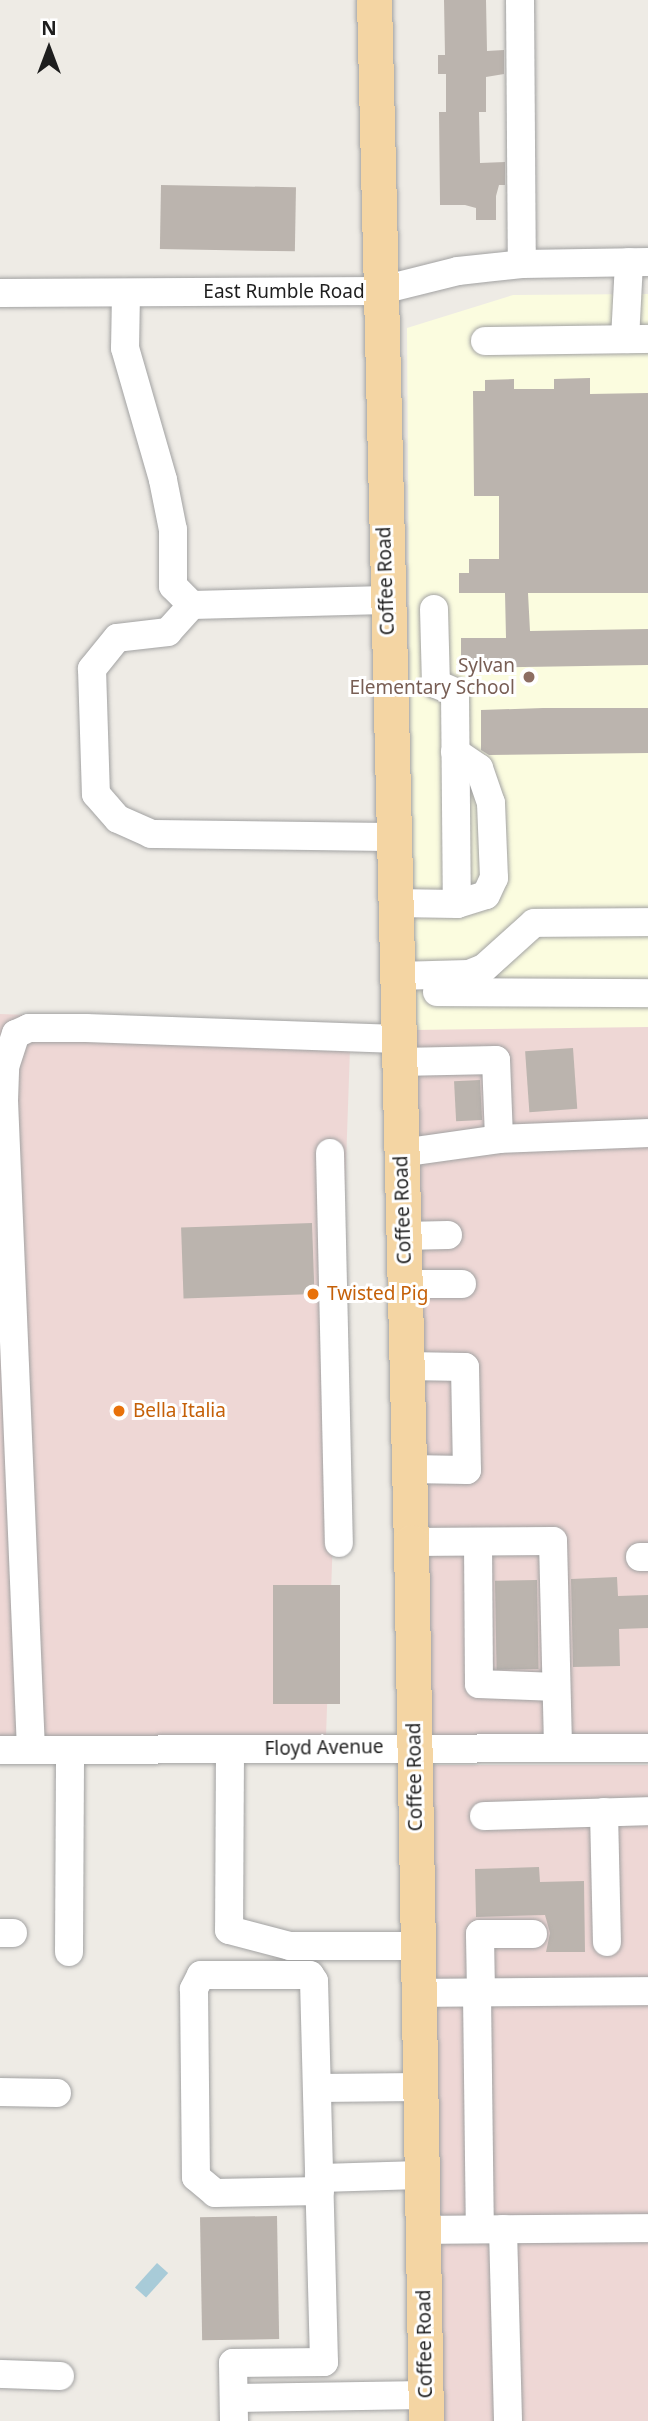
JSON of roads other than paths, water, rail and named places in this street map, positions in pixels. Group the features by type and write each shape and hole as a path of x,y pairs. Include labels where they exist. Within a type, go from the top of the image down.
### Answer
{"main road":[{"name":"Coffee Road","path":"374,0 378,292 411,1542 426,2408"}],"street":[{"path":"520,0 522,264"},
{"name":"East Rumble Road","path":"0,293 378,292 429,276 522,264 638,262"},
{"path":"485,341 637,339 638,262"},
{"path":"126,293 125,348 162,470 173,530 173,586 192,605 386,600"},
{"path":"192,605 168,632 117,638 92,669 96,794 118,819 151,834 393,837"},
{"path":"434,609 436,684 455,692 457,904"},
{"path":"394,903 457,904 486,895 494,878 491,803 479,768 455,752"},
{"path":"396,984 469,974 484,968 534,923 648,922"},
{"path":"396,984 648,993"},
{"path":"31,1749 4,1101 5,1067 16,1034 29,1028 86,1028 496,1060 499,1139"},
{"path":"401,1153 499,1139 648,1133"},
{"path":"330,1153 339,1543"},
{"path":"403,1237 448,1235"},
{"path":"404,1284 462,1284"},
{"path":"406,1366 465,1367 467,1470 409,1469"},
{"path":"411,1542 553,1541 558,1748"},
{"path":"478,1542 479,1684 556,1687"},
{"name":"Floyd Avenue","path":"0,1750 230,1750 414,1746 648,1748"},
{"path":"69,1952 70,1750"},
{"path":"230,1750 229,1930 290,1946 419,1945"},
{"path":"484,1816 648,1811"},
{"path":"604,1812 607,1942"},
{"path":"508,2421 491,2229 479,1993 480,1934 533,1934"},
{"path":"422,2175 319,2185 215,2193 197,2177 194,1989 201,1975 310,1975 314,1981 319,2185 324,2362 233,2363 234,2409 426,2408"},
{"path":"420,1993 648,1991"},
{"path":"317,2088 421,2087"},
{"path":"0,2092 57,2093"},
{"path":"424,2230 648,2228"},
{"path":"0,2374 60,2375"}],"water":[{"path":"157,2263 168,2273 146,2298 135,2288"}],"place":[{"name":"Sylvan Elementary School","path":"529,677"},
{"name":"Twisted Pig","path":"313,1294"},
{"name":"Bella Italia","path":"119,1411"}]}
